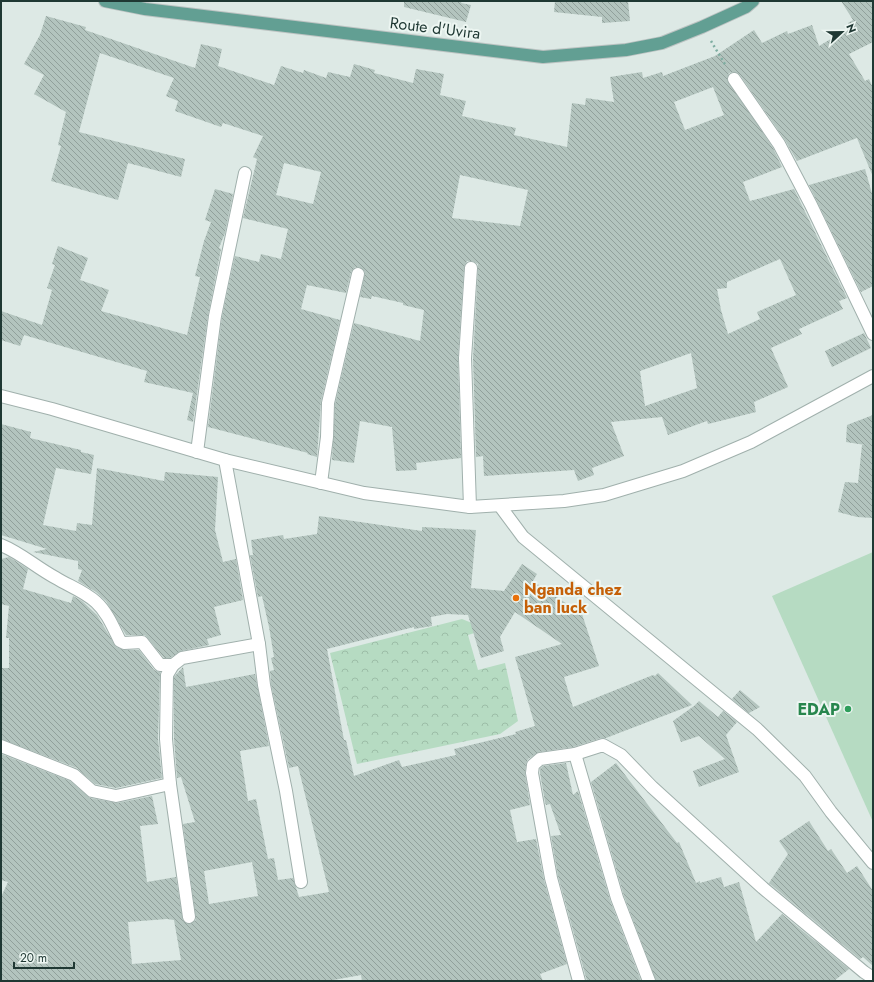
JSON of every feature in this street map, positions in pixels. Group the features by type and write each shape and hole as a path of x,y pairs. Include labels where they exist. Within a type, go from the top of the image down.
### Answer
{"main road":[{"name":"Route d'Uvira","path":"105,1 145,9 543,57 626,50 662,43 702,27 746,6 753,1"}],"street":[{"path":"734,79 783,151 873,334"},
{"path":"197,452 215,316 245,173"},
{"path":"470,507 465,358 471,268"},
{"path":"321,483 327,437 328,403 358,274"},
{"path":"1,396 225,460 321,483 364,493 470,507 564,501 604,495 683,471 751,442 873,376"},
{"path":"225,460 259,644 264,685 286,791 301,882"},
{"path":"500,506 523,538 757,728 805,776 831,812 873,863"},
{"path":"1,545 11,549 56,578 78,589 95,601 106,614 120,641 124,644 142,642 160,665 173,665"},
{"path":"189,917 170,784 166,739 167,675 173,665 182,658 259,644"},
{"path":"579,981 551,878 532,773 533,764 540,759 575,754 603,745 621,755 652,787 763,888 873,978"},
{"path":"1,746 74,775 92,791 116,796 170,784"},
{"path":"575,754 617,898 649,981"}],"path":[{"path":"702,27 734,79"}],"green space":[{"name":"EDAP","path":"873,552 873,822 772,596"},
{"path":"462,619 487,629 468,635 478,670 505,663 518,721 500,734 357,764 330,653"}],"building":[{"path":"404,1 462,1 461,3 471,5 466,22 404,7"},
{"path":"555,1 628,1 630,21 602,23 602,17 554,12"},
{"path":"841,1 873,1 873,42 849,54 865,81 869,79 873,88 873,177 857,138 797,161 785,140 740,75 733,72 729,73 727,79 773,148 782,167 743,182 750,201 794,189 847,298 839,301 843,309 799,329 802,334 771,348 788,387 754,402 756,412 708,424 707,421 668,435 662,417 611,422 624,456 592,468 594,475 578,481 574,470 484,476 483,456 476,457 473,358 478,264 472,261 467,261 464,268 458,358 461,458 416,463 417,470 396,471 392,427 360,421 354,463 332,460 335,404 354,323 420,341 424,310 403,305 403,303 372,296 371,299 360,297 365,272 359,267 355,267 351,272 346,293 307,285 301,309 340,320 321,401 317,457 307,454 308,453 208,427 222,317 235,256 259,262 261,254 281,259 288,229 243,218 257,159 253,157 263,136 223,123 221,127 175,111 178,101 166,96 174,78 100,53 79,132 185,159 181,177 128,163 118,200 51,181 61,146 58,145 66,112 34,94 44,75 24,64 40,35 46,16 86,27 85,30 195,68 201,44 222,49 218,66 274,85 281,66 303,73 304,70 326,78 328,72 350,77 354,64 375,70 374,73 413,83 416,69 444,74 440,95 466,101 462,116 516,128 514,135 567,147 572,103 585,105 586,98 614,102 610,77 642,72 643,78 662,72 663,76 715,56 754,30 762,43 787,31 788,34 812,25 819,46 851,27 848,23 853,20","holes":["713,87 724,115 685,130 674,102","284,163 321,172 313,204 276,195","460,175 528,190 520,226 452,218","780,259 796,295 757,312 760,319 728,334 717,289 727,288 727,282","691,353 697,388 645,406 640,371"]},
{"path":"865,169 873,197 873,286 861,292 809,185"},
{"path":"215,189 233,194 225,233 219,248 221,249 208,315 193,422 187,420 193,393 144,382 147,371 24,335 20,346 1,340 1,311 42,325 52,290 47,288 55,265 52,264 58,246 88,258 80,280 109,290 101,311 187,335 200,277 195,276 204,241 211,222 205,220"},
{"path":"864,333 871,348 832,367 825,351"},
{"path":"873,415 873,518 857,517 838,512 845,482 858,483 862,445 865,445 846,442 847,425"},
{"path":"1,424 31,432 30,438 81,450 81,452 94,455 91,474 56,468 43,525 76,531 77,523 92,525 97,468 164,481 165,472 218,477 215,530 223,562 236,559 243,600 214,607 221,635 207,639 209,645 181,651 170,658 164,658 145,635 126,635 106,601 96,592 78,581 82,570 78,569 78,561 33,552 47,549 1,535"},
{"path":"319,516 422,531 422,527 476,530 471,588 504,591 522,564 537,574 533,581 582,614 599,666 564,677 573,707 653,675 655,676 658,673 692,705 606,738 601,738 573,747 539,752 528,759 525,774 530,805 510,810 517,842 536,839 544,880 567,964 540,974 543,981 362,981 361,975 328,981 1,981 1,897 8,882 1,880 1,754 70,781 90,798 117,803 152,796 158,824 140,826 147,882 176,877 183,921 190,924 196,920 183,824 195,822 181,777 177,778 174,739 174,677 183,667 186,687 255,674 269,746 240,751 248,801 256,799 268,859 274,858 278,880 293,878 299,897 329,892 298,766 289,768 271,684 270,671 274,670 271,658 274,657 269,627 262,596 258,597 250,555 253,555 251,540 283,535 284,539 317,534","holes":["515,612 562,644 515,657 535,726 515,732 516,734 454,749 456,755 402,767 399,760 354,776 346,740 344,740 327,649 414,627 414,629 432,626 431,617 447,614 468,615 481,658 504,651 500,637","252,862 258,896 209,904 204,871","167,919 174,920 181,960 132,964 128,922"]},
{"path":"9,557 28,569 23,589 71,603 73,596 82,601 97,615 116,647 124,650 139,650 154,670 160,672 158,739 162,778 116,788 95,784 77,768 1,739 1,668 9,668 9,638 6,638 9,606 1,604 1,559"},
{"path":"740,690 760,707 749,713 732,699"},
{"path":"699,701 718,717 723,711 737,722 726,735 739,772 699,787 693,771 725,759 699,736 681,742 673,721"},
{"path":"566,763 573,795 578,791 610,900 641,981 587,981 558,876 551,836 561,835 550,804 546,805 540,773 540,769 543,766"},
{"path":"616,763 677,843 679,842 696,883 721,877 724,887 739,882 756,942 782,914 849,969 834,981 656,981 624,896 591,782"},
{"path":"809,821 828,851 831,849 847,873 857,866 873,891 873,966 863,957 860,959 769,883 788,854 779,841"}],"place":[{"name":"Nganda chez ban luck","path":"516,598"},
{"name":"EDAP","path":"848,709"}]}
